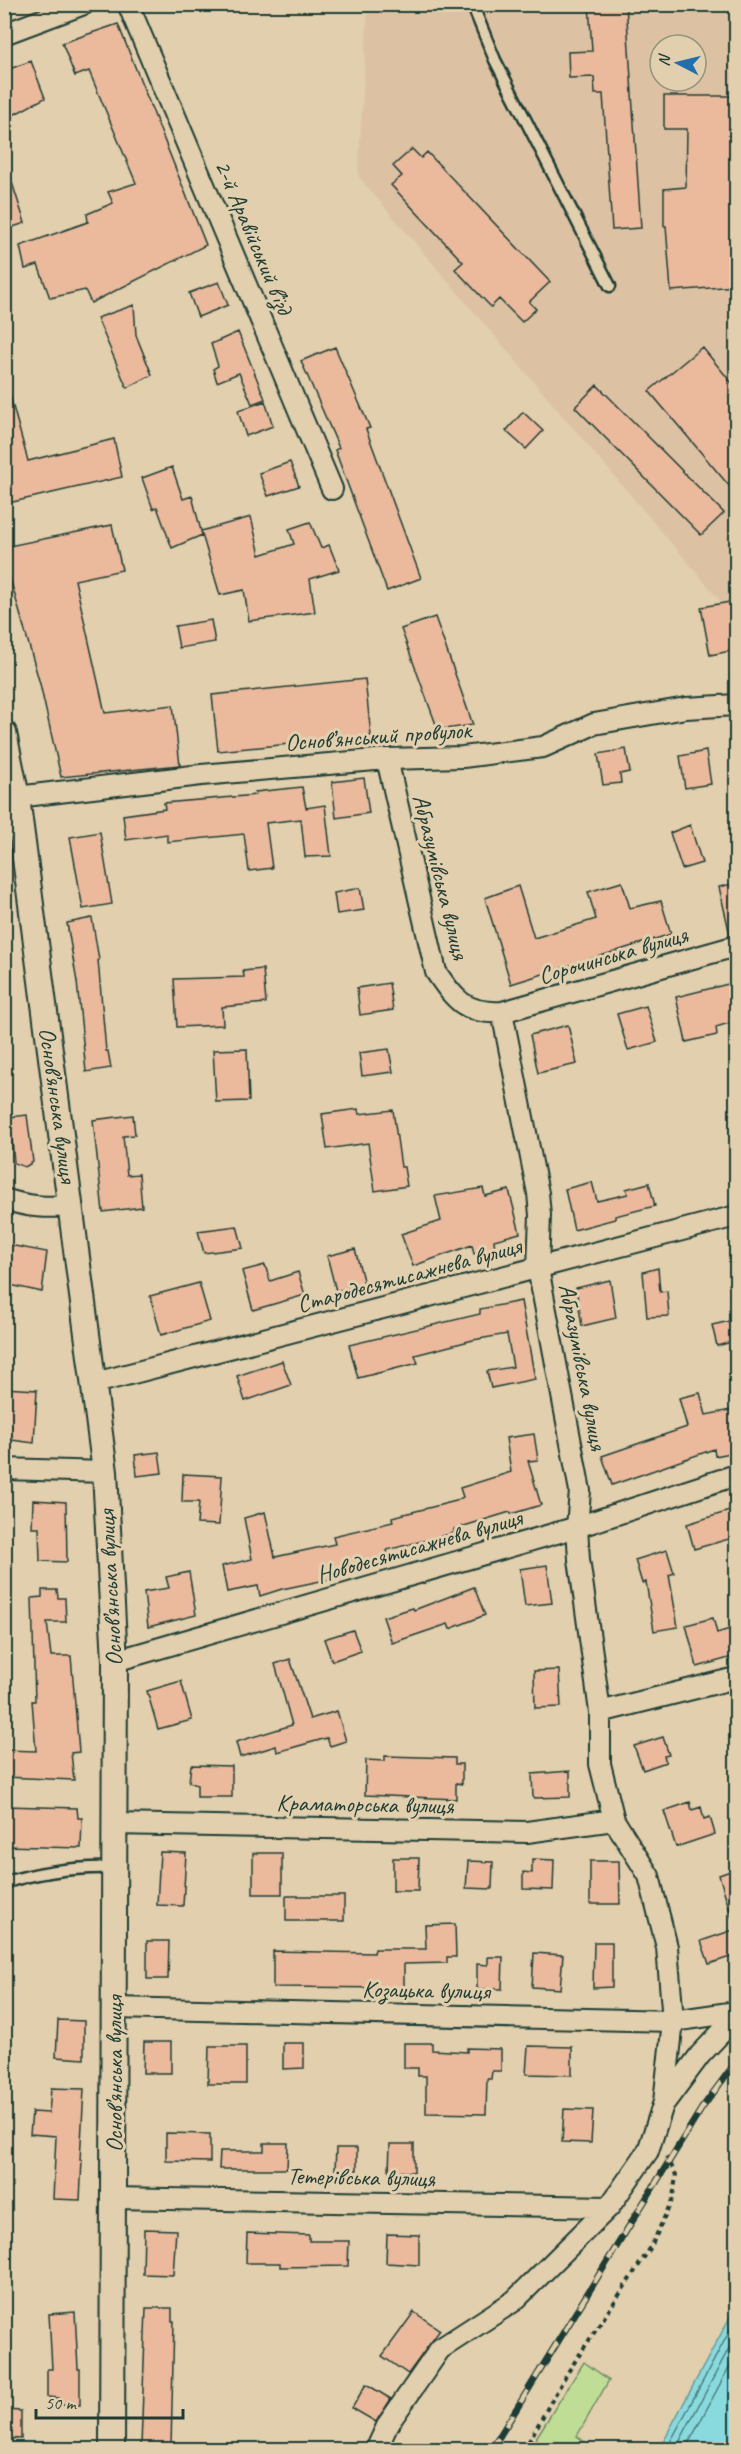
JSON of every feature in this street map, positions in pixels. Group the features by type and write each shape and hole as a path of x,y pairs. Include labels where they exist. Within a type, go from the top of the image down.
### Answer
{"street":[{"path":"4,34 84,4"},
{"name":"2-й Аравійський в’їзд","path":"128,4 332,489"},
{"name":"Основ’янський провулок","path":"17,797 201,776 387,759 463,757 543,747 594,724 686,708 736,705"},
{"name":"Основ’янська вулиця","path":"4,733 17,797 105,1472 115,1661 112,2450"},
{"name":"Абразумівська вулиця","path":"387,759 436,972 454,998 475,1010 488,1013 502,1012 538,1193 538,1268 578,1473 579,1559 600,1712 600,1764 614,1820 649,1876 667,1947 673,2020 664,2103"},
{"name":"Сорочинська вулиця","path":"502,1012 736,946"},
{"path":"4,1199 26,1206 50,1208 71,1206"},
{"name":"Стародесятисажнева вулиця","path":"95,1383 736,1216"},
{"path":"4,1469 105,1472"},
{"name":"Новодесятисажнева вулиця","path":"115,1661 577,1527 736,1475"},
{"path":"600,1712 736,1678"},
{"name":"Краматорська вулиця","path":"114,1824 527,1832 614,1820"},
{"name":"Козацька вулиця","path":"114,2008 673,2020 736,2012"},
{"path":"376,2450 388,2424 440,2349 514,2301 609,2207 648,2151 664,2103 700,2055 736,2017"},
{"name":"Тетерівська вулиця","path":"113,2198 609,2207"}],"lane":[{"path":"472,4 510,90 610,286"},
{"path":"4,1883 28,1875 76,1867 114,1868"}],"path":[{"path":"524,2450 566,2375 651,2247 673,2198 676,2175 664,2150 657,2123"}],"shaded area":[{"path":"368,5 736,5 736,619 358,176"}],"green space":[{"path":"584,2362 609,2380 577,2436 594,2449 529,2449"}],"water":[{"path":"736,2306 736,2449 659,2449"}],"building":[{"path":"589,4 626,4 641,228 612,230 603,94 595,94 594,77 569,78 568,52 592,51"},
{"path":"118,24 206,245 91,303 85,290 50,298 38,265 25,269 20,246 88,222 87,214 113,203 108,192 136,183 89,71 75,76 62,43"},
{"path":"31,61 45,98 4,120 4,71"},
{"path":"664,96 736,96 736,286 671,291 666,226 664,226 664,189 686,187 687,129 664,129"},
{"path":"412,149 421,158 427,152 550,282 529,302 536,309 522,322 499,299 491,307 455,269 463,262 391,185 402,176 393,166"},
{"path":"8,170 25,223 4,230 4,171"},
{"path":"219,282 228,305 198,317 189,293"},
{"path":"134,305 136,335 152,375 127,388 97,318"},
{"path":"238,332 265,399 252,404 239,373 217,382 213,369 218,366 211,344"},
{"path":"335,347 370,428 366,429 421,578 387,591 335,450 339,448 301,361"},
{"path":"702,347 736,388 736,494 649,391"},
{"path":"597,385 724,513 701,535 575,407"},
{"path":"4,392 9,392 28,461 114,439 122,477 4,504"},
{"path":"265,401 273,426 246,436 238,411"},
{"path":"523,412 543,431 526,449 506,431"},
{"path":"290,462 299,486 268,496 259,473"},
{"path":"172,467 183,499 192,496 202,535 172,548 157,507 153,509 142,478"},
{"path":"251,517 260,555 294,544 289,529 310,522 321,548 329,545 339,570 310,579 315,612 249,621 244,590 220,595 201,531"},
{"path":"112,525 122,570 75,580 105,713 173,705 180,765 61,777 40,684 4,557 4,547"},
{"path":"736,601 736,650 710,655 701,607"},
{"path":"435,617 473,725 438,730 401,629"},
{"path":"211,620 215,642 179,648 175,626"},
{"path":"365,679 371,736 218,751 212,695"},
{"path":"626,749 630,772 620,774 621,783 603,785 598,754"},
{"path":"706,751 711,784 685,788 680,756"},
{"path":"364,778 369,813 336,818 332,782"},
{"path":"302,787 306,808 325,805 331,856 305,857 301,819 266,823 272,868 249,871 244,834 167,842 167,834 126,840 123,815 165,809 164,803 256,795 255,792"},
{"path":"690,825 702,863 682,869 670,833"},
{"path":"100,832 112,904 83,909 70,837"},
{"path":"622,882 630,908 661,901 671,934 511,984 485,898 518,886 534,938 596,919 588,892"},
{"path":"736,883 736,934 730,935 719,887"},
{"path":"360,888 364,910 337,914 334,893"},
{"path":"92,918 99,960 106,1051 108,1051 111,1068 86,1072 77,982 67,923"},
{"path":"263,969 266,1003 222,1007 223,1025 177,1027 174,979 244,977 243,971"},
{"path":"736,982 736,1021 716,1027 717,1035 686,1042 676,997"},
{"path":"389,983 393,1010 360,1015 357,988"},
{"path":"646,1006 657,1042 628,1050 617,1014"},
{"path":"568,1025 577,1064 538,1073 530,1035"},
{"path":"247,1049 249,1101 216,1102 213,1050"},
{"path":"389,1049 393,1072 362,1076 359,1053"},
{"path":"358,1109 359,1114 393,1110 401,1167 404,1167 407,1186 375,1191 368,1143 327,1149 322,1114"},
{"path":"27,1115 33,1162 25,1167 14,1163 10,1117"},
{"path":"133,1115 135,1135 123,1136 127,1175 139,1174 142,1207 103,1212 93,1120"},
{"path":"592,1182 597,1201 628,1194 626,1189 649,1183 655,1206 574,1230 565,1189"},
{"path":"483,1188 485,1196 509,1190 520,1233 494,1240 495,1250 474,1254 472,1245 413,1266 401,1234 441,1221 435,1196"},
{"path":"237,1226 243,1248 204,1253 198,1231"},
{"path":"9,1245 47,1252 42,1292 10,1285 11,1269 4,1268"},
{"path":"355,1249 364,1284 336,1291 327,1256"},
{"path":"265,1265 270,1281 298,1272 305,1295 253,1310 242,1271"},
{"path":"658,1268 660,1292 667,1291 669,1316 647,1317 643,1272"},
{"path":"610,1280 616,1318 582,1326 576,1288"},
{"path":"199,1283 210,1321 161,1335 150,1296"},
{"path":"521,1301 535,1379 491,1388 487,1371 513,1367 507,1334 415,1355 418,1363 358,1378 349,1345 480,1314 480,1309"},
{"path":"730,1321 735,1341 717,1346 712,1325"},
{"path":"282,1361 291,1385 245,1401 237,1376"},
{"path":"4,1388 37,1390 34,1443 4,1439"},
{"path":"700,1393 706,1415 736,1409 736,1452 715,1456 714,1449 612,1485 602,1456 687,1427 679,1398"},
{"path":"534,1434 538,1460 528,1461 541,1505 454,1529 454,1533 387,1550 388,1557 333,1570 335,1578 260,1596 258,1586 227,1592 222,1566 252,1559 244,1518 265,1512 275,1557 335,1544 333,1536 393,1522 392,1517 456,1501 463,1497 460,1488 511,1472 506,1438"},
{"path":"159,1452 162,1473 137,1476 135,1455"},
{"path":"183,1474 222,1476 219,1525 197,1524 199,1502 182,1502"},
{"path":"33,1500 66,1502 67,1562 40,1561 39,1528 32,1528"},
{"path":"736,1509 736,1537 694,1549 687,1524"},
{"path":"667,1550 674,1573 669,1575 678,1627 654,1631 646,1582 642,1583 635,1560"},
{"path":"547,1565 552,1603 525,1606 520,1569"},
{"path":"189,1572 196,1615 148,1627 144,1592 169,1588 166,1577"},
{"path":"474,1587 485,1615 450,1629 448,1624 392,1643 383,1617 413,1608 414,1610"},
{"path":"42,1590 57,1590 58,1598 65,1598 66,1622 47,1622 51,1656 71,1656 79,1752 71,1753 74,1780 4,1777 4,1750 36,1751 32,1701 35,1701 32,1598 42,1597"},
{"path":"713,1618 717,1633 736,1627 736,1656 697,1667 686,1625"},
{"path":"353,1630 361,1651 332,1661 324,1639"},
{"path":"290,1659 310,1719 337,1711 346,1741 330,1746 327,1738 277,1752 276,1746 240,1757 236,1742 292,1725 275,1664"},
{"path":"559,1670 561,1707 535,1708 534,1671"},
{"path":"181,1681 192,1720 158,1729 147,1691"},
{"path":"663,1737 669,1755 664,1756 666,1762 643,1770 634,1746"},
{"path":"385,1756 455,1758 455,1764 462,1764 462,1784 456,1783 456,1799 365,1795 366,1760 385,1761"},
{"path":"191,1765 232,1766 232,1797 197,1797 197,1785 189,1782"},
{"path":"570,1771 570,1797 533,1798 532,1774"},
{"path":"690,1802 692,1810 701,1807 704,1819 710,1817 715,1834 676,1847 664,1811"},
{"path":"4,1806 77,1808 78,1818 82,1818 81,1848 4,1846"},
{"path":"160,1852 186,1853 183,1906 157,1905"},
{"path":"253,1853 282,1853 282,1894 253,1894"},
{"path":"393,1858 419,1858 418,1891 393,1891"},
{"path":"532,1859 554,1860 553,1890 523,1889 523,1872 532,1873"},
{"path":"468,1861 493,1862 492,1889 466,1888"},
{"path":"590,1861 619,1861 620,1904 590,1904"},
{"path":"736,1869 736,1920 733,1921 719,1875"},
{"path":"286,1896 344,1896 344,1921 286,1921"},
{"path":"455,1924 456,1957 447,1957 447,1963 404,1964 404,1988 273,1987 273,1951 374,1953 375,1949 426,1949 425,1925"},
{"path":"736,1929 736,1955 709,1964 701,1941"},
{"path":"147,1941 169,1941 168,1979 147,1979"},
{"path":"594,1942 612,1942 612,1987 593,1988"},
{"path":"534,1953 563,1955 560,1989 532,1987"},
{"path":"488,1957 503,1957 502,1989 477,1989 477,1964 488,1965"},
{"path":"58,2020 84,2021 84,2059 56,2057"},
{"path":"144,2042 171,2042 171,2073 143,2073"},
{"path":"283,2043 304,2043 304,2068 283,2069"},
{"path":"404,2043 432,2043 432,2050 467,2052 467,2048 501,2049 501,2071 492,2071 491,2079 487,2079 486,2114 426,2113 426,2076 418,2076 418,2068 404,2068"},
{"path":"209,2046 246,2046 246,2084 208,2084"},
{"path":"528,2046 572,2047 572,2075 526,2074"},
{"path":"51,2088 84,2089 80,2200 53,2199 56,2136 30,2134 32,2112 49,2113"},
{"path":"564,2109 593,2110 591,2143 562,2142"},
{"path":"166,2133 210,2134 210,2162 166,2161"},
{"path":"264,2143 288,2143 287,2169 219,2169 220,2151 264,2151"},
{"path":"390,2144 414,2144 414,2172 389,2171"},
{"path":"336,2148 357,2148 357,2170 335,2170"},
{"path":"144,2229 176,2230 173,2275 143,2274"},
{"path":"247,2233 309,2235 309,2241 349,2241 348,2266 280,2267 280,2263 246,2263"},
{"path":"387,2234 419,2235 419,2265 386,2263"},
{"path":"146,2308 172,2308 172,2321 174,2321 171,2447 141,2446"},
{"path":"75,2312 78,2369 80,2369 80,2405 59,2405 59,2398 47,2397 47,2369 52,2369 49,2314"},
{"path":"414,2312 440,2330 408,2374 382,2356"},
{"path":"366,2384 391,2399 376,2422 352,2408"},
{"path":"4,2410 21,2411 21,2439 4,2438"}],"railway":[{"path":"491,2450 702,2108 736,2062"}]}
